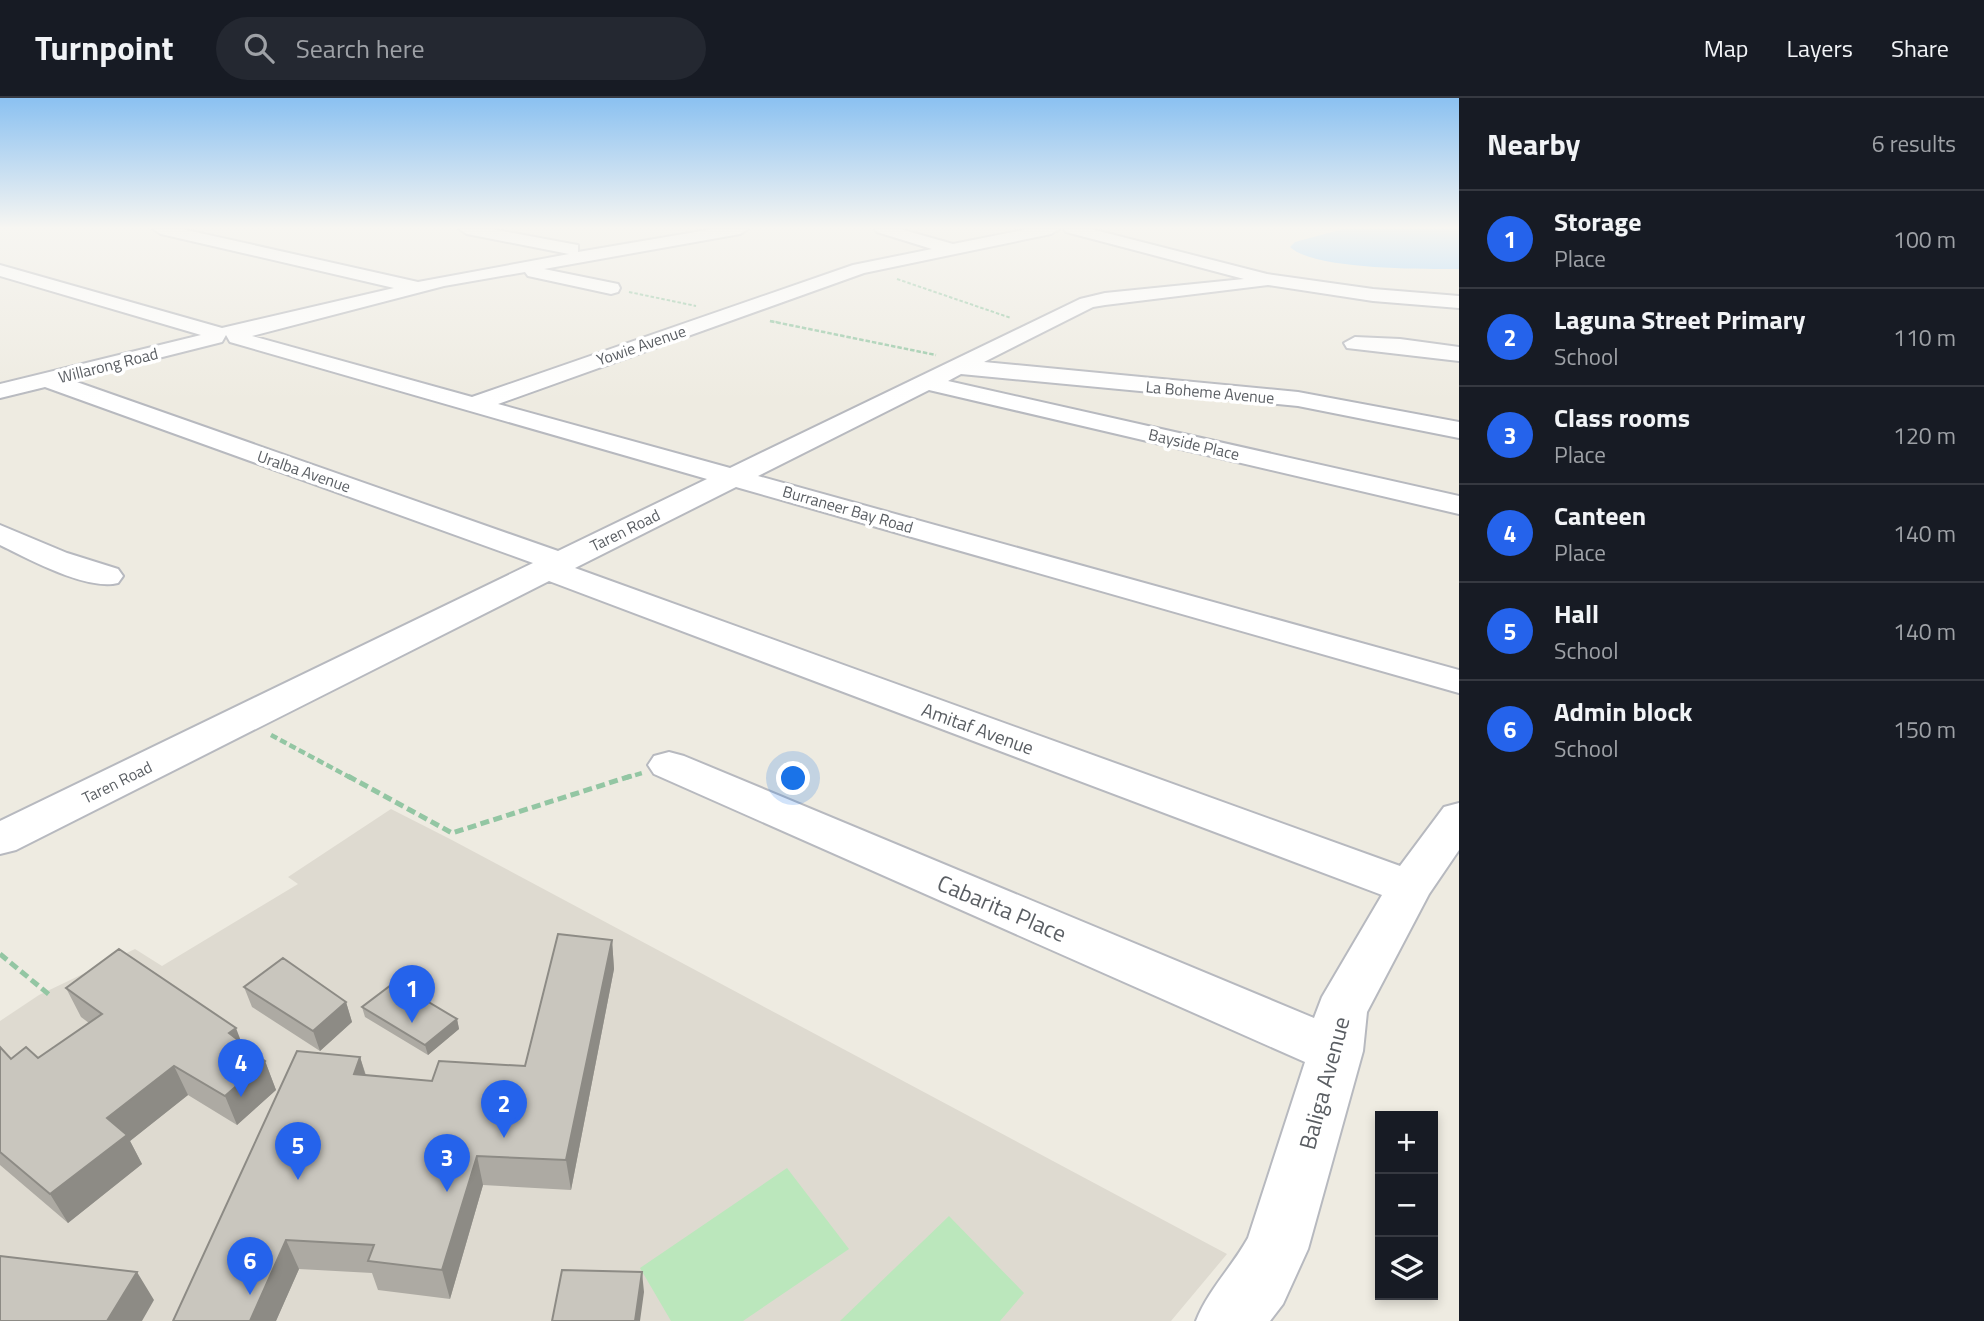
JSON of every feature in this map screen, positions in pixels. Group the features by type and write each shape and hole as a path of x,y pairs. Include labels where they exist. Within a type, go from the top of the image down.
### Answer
{"street":[{"name":"Burraneer Bay Road","path":"57,286 1459,682"},
{"path":"413,286 417,287"},
{"name":"Willarong Road","path":"0,391 422,286"},
{"path":"602,286 611,288"},
{"name":"Yowie Avenue","path":"475,404 810,286"},
{"name":"Taren Road","path":"0,839 1087,303 1226,286"},
{"path":"1314,286 1373,295 1459,302"},
{"path":"1356,343 1400,345 1459,354"},
{"name":"La Boheme Avenue","path":"965,365 1298,399 1459,430"},
{"name":"Uralba Avenue","path":"47,380 553,565"},
{"name":"Bayside Place","path":"928,383 1459,505"},
{"path":"0,534 56,560 107,576"},
{"name":"Amitaf Avenue","path":"553,565 1410,887"},
{"name":"Cabarita Place","path":"669,765 1336,1051"},
{"name":"Baliga Avenue","path":"1229,1321 1260,1281 1276,1249 1336,1051 1341,1012 1410,887 1459,817"}],"path":[{"path":"916,286 1039,328"},
{"path":"611,288 965,365"},
{"path":"244,720 452,833 669,765"},
{"path":"0,954 52,997"}],"shaded area":[{"path":"391,809 1227,1254 1171,1321 0,1321 0,1021 39,995 135,949 162,966 298,884 288,877"}],"green space":[{"path":"787,1168 849,1249 743,1321 671,1321 640,1268"},
{"path":"949,1216 1024,1293 1000,1321 840,1321"}],"building":[{"path":"558,934 612,940 566,1160 477,1156 442,1270 368,1261 374,1245 286,1240 250,1321 173,1321 297,1051 360,1057 354,1074 432,1081 439,1061 525,1066"},
{"path":"119,949 236,1028 229,1033 265,1061 225,1096 174,1066 107,1118 127,1135 50,1194 0,1152 0,1047 11,1059 26,1047 38,1058 102,1014 66,988"},
{"path":"283,958 346,1002 313,1031 244,987"},
{"path":"395,982 457,1019 425,1045 362,1007"},
{"path":"0,1256 137,1272 107,1321 0,1321"},
{"path":"562,1270 642,1272 635,1321 552,1321"}],"place":[{"name":"Storage","path":"412,1023"},
{"name":"Canteen","path":"241,1097"},
{"name":"Laguna Street Primary","path":"504,1138"},
{"name":"Hall","path":"298,1180"},
{"name":"Class rooms","path":"447,1192"},
{"name":"Admin block","path":"250,1295"}]}
